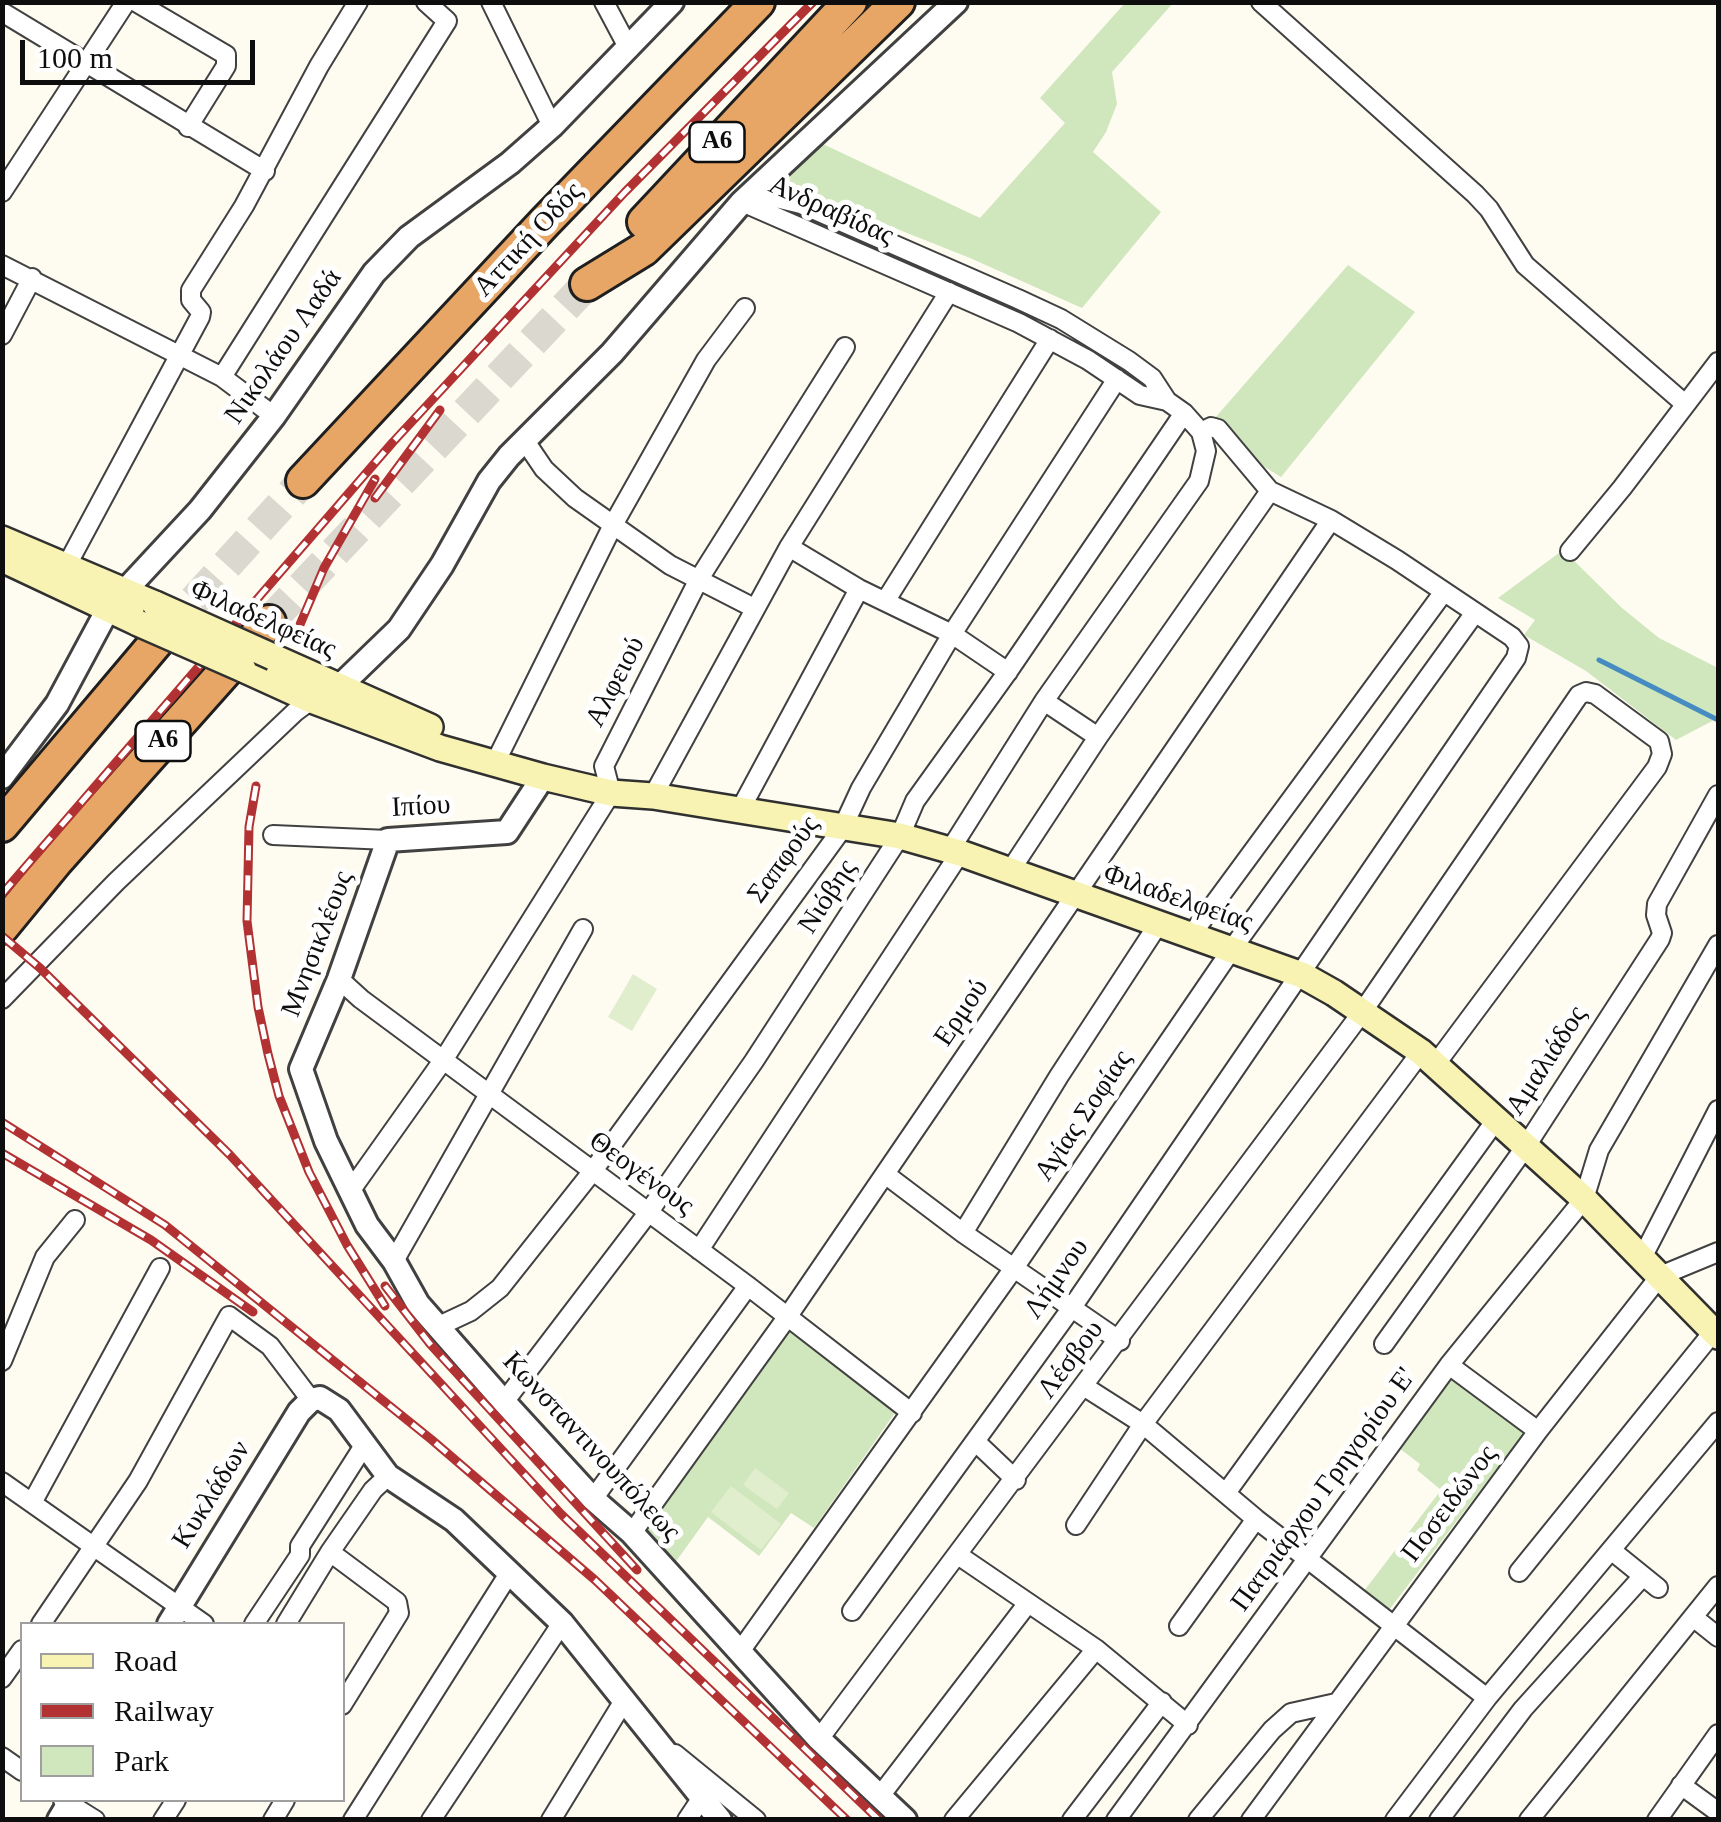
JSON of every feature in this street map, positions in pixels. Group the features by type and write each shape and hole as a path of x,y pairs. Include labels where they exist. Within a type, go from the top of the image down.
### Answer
{"highway":[{"name":"Αττική Οδός","path":"303,480 758,2"},
{"name":"Α6","path":"850,2 587,284 644,250 898,2"},
{"name":"Α6","path":"2,824 151,622"},
{"name":"Α6","path":"2,927 56,860 269,622"},
{"path":"2,949 56,860"}],"main road":[{"name":"Φιλαδελφείας","path":"2,538 66,566 151,622 269,668 339,687 446,734 496,761"},
{"name":"Φιλαδελφείας","path":"2,559 116,600"},
{"name":"Φιλαδελφείας","path":"269,668 309,699 440,748 610,792 900,836 1302,975 1363,1012 1428,1059 1584,1198 1716,1334"}],"street":[{"path":"2,192 126,2"},
{"path":"136,2 226,55 226,66 188,127"},
{"path":"66,566 200,317 201,312 190,300 191,290 264,171 305,90 358,2"},
{"path":"222,376 447,20 426,2"},
{"path":"491,2 552,126"},
{"path":"604,2 629,49"},
{"name":"Νικολάου Λαδά","path":"2,776 58,704 116,600 200,510 274,416 374,273 392,253 552,126 672,2"},
{"path":"2,1000 116,882 309,699 339,687 399,629 490,481 525,441 612,353 742,202 956,2"},
{"path":"1261,2 1475,194 1524,265 1685,404"},
{"path":"12,11 84,62 264,171"},
{"path":"795,152 788,177 801,204"},
{"name":"Ανδραβίδας","path":"742,202 772,197 801,204 1061,320 1152,378 1167,401"},
{"name":"Ανδραβίδας","path":"742,202 1050,339 1140,395 1167,401 1184,412 1201,432 1218,430 1270,492"},
{"path":"2,265 222,376 274,416"},
{"path":"2,334 32,278"},
{"path":"653,796 789,547 949,292"},
{"path":"496,761 613,525 706,360 745,308"},
{"path":"886,600 1050,339"},
{"name":"Αλφειού","path":"351,1190 444,1059 610,792 604,766 700,579 845,347"},
{"path":"1570,551 1718,362"},
{"name":"Σαπφούς","path":"439,1326 471,1312 500,1288 592,1172 842,828 861,788 952,634 1117,379"},
{"name":"Νιόβης","path":"504,1402 648,1213 754,1061 900,836 915,801 1008,672 1184,412"},
{"path":"699,1250 955,852 1044,701 1199,481 1206,451 1201,432"},
{"path":"525,441 544,469 575,498 670,564 754,608"},
{"path":"1010,871 1098,737 1270,492 1330,520 1397,560 1474,614"},
{"name":"Ερμού","path":"632,1534 788,1316 1330,520"},
{"path":"789,547 859,588 952,634 1008,672"},
{"path":"740,810 859,588"},
{"path":"1192,934 1443,593"},
{"name":"Λήμνου","path":"852,1611 1072,1306 1510,668 1520,646 1474,614"},
{"name":"Αγίας Σοφίας","path":"741,1650 1014,1268 1232,949 1474,614"},
{"name":"Λέσβου","path":"819,1739 1363,1012 1579,696 1586,692 1595,694 1659,740 1662,754 1657,767 1428,1059"},
{"path":"1044,701 1098,737"},
{"name":"Ιπίου","path":"274,836 388,840 508,832 543,777"},
{"name":"Αμαλιάδος","path":"1384,1344 1526,1146 1660,939 1657,904 1718,795"},
{"name":"Μνησικλέους","path":"301,1069 388,840"},
{"path":"964,1233 1059,1076 1159,923"},
{"path":"394,1261 582,929"},
{"path":"1584,1198 1599,1150 1718,945"},
{"name":"Θεογένους","path":"338,979 912,1413"},
{"path":"1076,1525 1143,1424 1428,1059"},
{"name":"Κωνσταντινουπόλεως","path":"301,1069 326,1141 366,1225 394,1261 418,1304 593,1499 632,1534 819,1739 905,1820"},
{"path":"1652,1266 1718,1110"},
{"path":"1226,1493 1496,1120"},
{"path":"885,1174 1120,1340"},
{"name":"Πατριάρχου Γρηγορίου E'","path":"1116,1820 1448,1366 1584,1198"},
{"path":"2,1361 38,1270 76,1220"},
{"name":"Ποσειδώνος","path":"1250,1820 1538,1431 1652,1266 1718,1252"},
{"path":"32,1502 160,1268"},
{"path":"593,1499 748,1286"},
{"path":"42,1622 138,1481 229,1316 282,1359 311,1400 320,1398 339,1410 388,1476 454,1520 562,1623 720,1820"},
{"path":"1519,1572 1716,1334"},
{"path":"1448,1366 1538,1431"},
{"path":"1085,1387 1143,1424 1256,1519 1487,1698"},
{"name":"Κυκλάδων","path":"173,1616 298,1412 311,1400"},
{"path":"1395,1820 1487,1698 1718,1422"},
{"path":"976,1442 1016,1480"},
{"path":"255,1622 366,1444"},
{"path":"287,1622 330,1552 388,1476"},
{"path":"2,1482 96,1548 173,1616"},
{"path":"1179,1626 1256,1519"},
{"path":"1439,1820 1523,1709 1650,1582 1610,1550"},
{"path":"330,1552 396,1602 399,1613 345,1700"},
{"path":"958,1556 1096,1649 1188,1724"},
{"path":"353,1820 510,1572"},
{"path":"1530,1819 1718,1586"},
{"path":"880,1796 1028,1603"},
{"path":"1694,1617 1718,1637"},
{"path":"432,1820 562,1623"},
{"path":"954,1820 1096,1649"},
{"path":"2,1678 20,1653"},
{"path":"552,1820 625,1699"},
{"path":"1072,1820 1162,1702"},
{"path":"1198,1820 1272,1730 1291,1713 1336,1702"},
{"path":"1657,1820 1718,1734"},
{"path":"659,1741 756,1820"},
{"path":"1682,1785 1718,1812"},
{"path":"687,1820 703,1796"},
{"path":"65,1806 95,1820"}],"green space":[{"path":"1125,3 1173,3 1112,72 1117,104 1093,152 1161,212 1082,308 970,258 766,177 808,137 980,218 1065,123 1040,98"},
{"path":"1348,265 1415,312 1281,477 1252,459 1215,418"},
{"path":"1563,550 1659,638 1718,668 1718,718 1676,740 1586,671 1524,635 1535,620 1498,598"},
{"path":"633,974 657,989 632,1031 608,1017"},
{"path":"790,1328 897,1410 814,1528 791,1513 759,1556 708,1517 672,1567 642,1535"},
{"path":"1454,1373 1527,1429 1389,1610 1364,1591 1441,1490 1417,1470 1420,1464 1399,1448"},
{"path":"755,1468 789,1493 777,1509 743,1485"},
{"path":"731,1486 781,1524 761,1550 711,1512"}],"waterway":[{"path":"1599,660 1718,720"}],"tunnel":[{"path":"269,622 587,284"},
{"path":"162,636 303,481"}],"railway":[{"path":"2,894 393,442 625,192 813,2"},
{"path":"375,498 440,410"},
{"path":"293,641 324,568 375,479"},
{"path":"256,786 249,827 247,921 268,1054 279,1096 309,1172 385,1306"},
{"path":"2,936 40,968 230,1155 561,1514 879,1820"},
{"path":"2,1122 165,1225 432,1440 595,1580 847,1820"},
{"path":"2,1153 151,1240 253,1312"},
{"path":"385,1286 430,1344 637,1570"}]}
